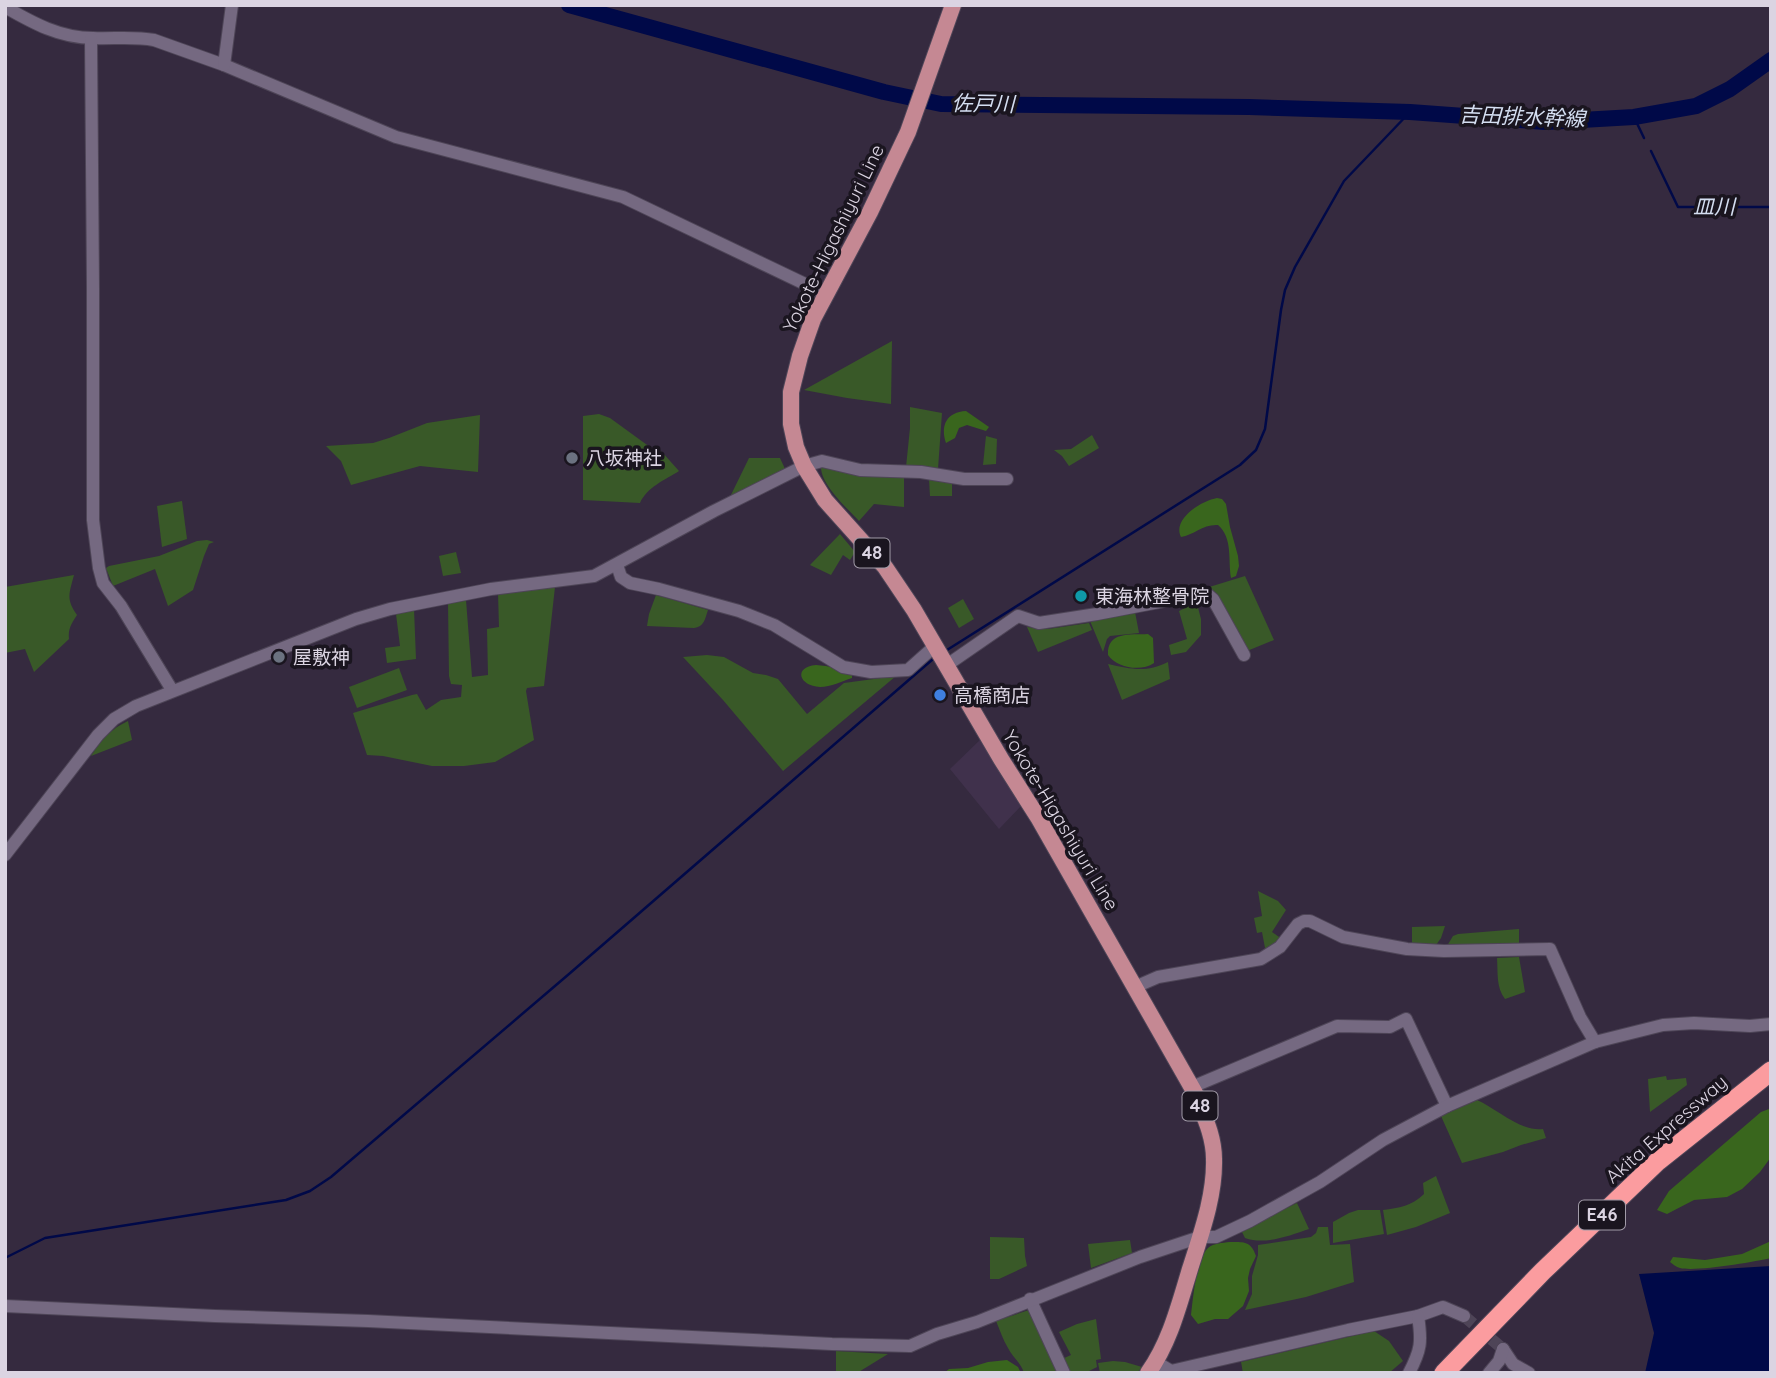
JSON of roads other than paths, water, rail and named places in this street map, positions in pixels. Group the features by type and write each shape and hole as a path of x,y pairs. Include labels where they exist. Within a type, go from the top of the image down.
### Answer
{"highway":[{"name":"Akita Expressway","path":"1444,1373 1543,1271 1658,1161 1771,1071"},
{"name":"Akita Expressway","path":"1462,1373 1551,1282 1667,1171 1771,1087"}],"main road":[{"name":"Yokote-Higashiyuri Line","path":"953,5 908,132 870,212 813,319 791,392 791,424 804,466 825,500 885,567 914,610 1039,819 1192,1087 1213,1138 1213,1183 1200,1237 1170,1333 1152,1367"}],"street":[{"path":"224,65 232,5"},
{"path":"5,7 58,34 90,38 142,37 153,40 224,65 396,137 624,197 826,294"},
{"path":"90,38 93,520 99,568 103,583 121,606 172,690"},
{"path":"5,855 114,719 172,690 356,619 390,609 491,589 594,576 714,511 804,466 822,461 860,470 921,472 964,479 1007,479"},
{"path":"617,565 621,577 630,583 738,611 774,625 843,667 871,672 908,670 936,645"},
{"path":"947,665 1018,616 1039,623 1206,593 1213,599 1244,655"},
{"path":"1135,987 1158,977 1261,959 1280,947 1298,924 1310,921 1343,937 1406,949 1550,950 1580,1017 1595,1042"},
{"path":"1192,1087 1336,1026 1390,1027 1406,1019 1447,1106"},
{"path":"5,1306 910,1346 1140,1257 1200,1237 1216,1237 1321,1182 1383,1140 1447,1106 1595,1042 1663,1025 1693,1023 1750,1027 1771,1024"},
{"path":"1030,1299 1064,1373"},
{"path":"1152,1367 1171,1371 1418,1316 1443,1307 1465,1315"},
{"path":"1409,1373 1421,1339 1418,1316"},
{"path":"1489,1373 1499,1361 1503,1349 1513,1364 1529,1373"},
{"path":"1504,1373 1510,1359"}],"waterway":[{"name":"佐戸川","path":"569,5 884,92 941,104 1249,107 1410,112 1546,122 1634,117 1696,106 1730,89 1771,60"},
{"path":"947,650 1240,465 1256,450 1265,429 1285,290 1295,267 1344,181 1410,112"},
{"name":"皿川","path":"1634,117 1644,138"},
{"name":"皿川","path":"1651,151 1678,207 1771,207"},
{"path":"5,1258 45,1238 286,1200 310,1191 331,1177 569,974 933,659"}],"tunnel":[{"path":"1464,1316 1503,1349"}],"place":[{"name":"八坂神社","path":"572,458"},
{"name":"東海林整骨院","path":"1081,596"},
{"name":"屋敷神","path":"279,657"},
{"name":"高橋商店","path":"940,695"}],"water label":[{"name":"吉田排水幹線","path":"1522,117"}]}
